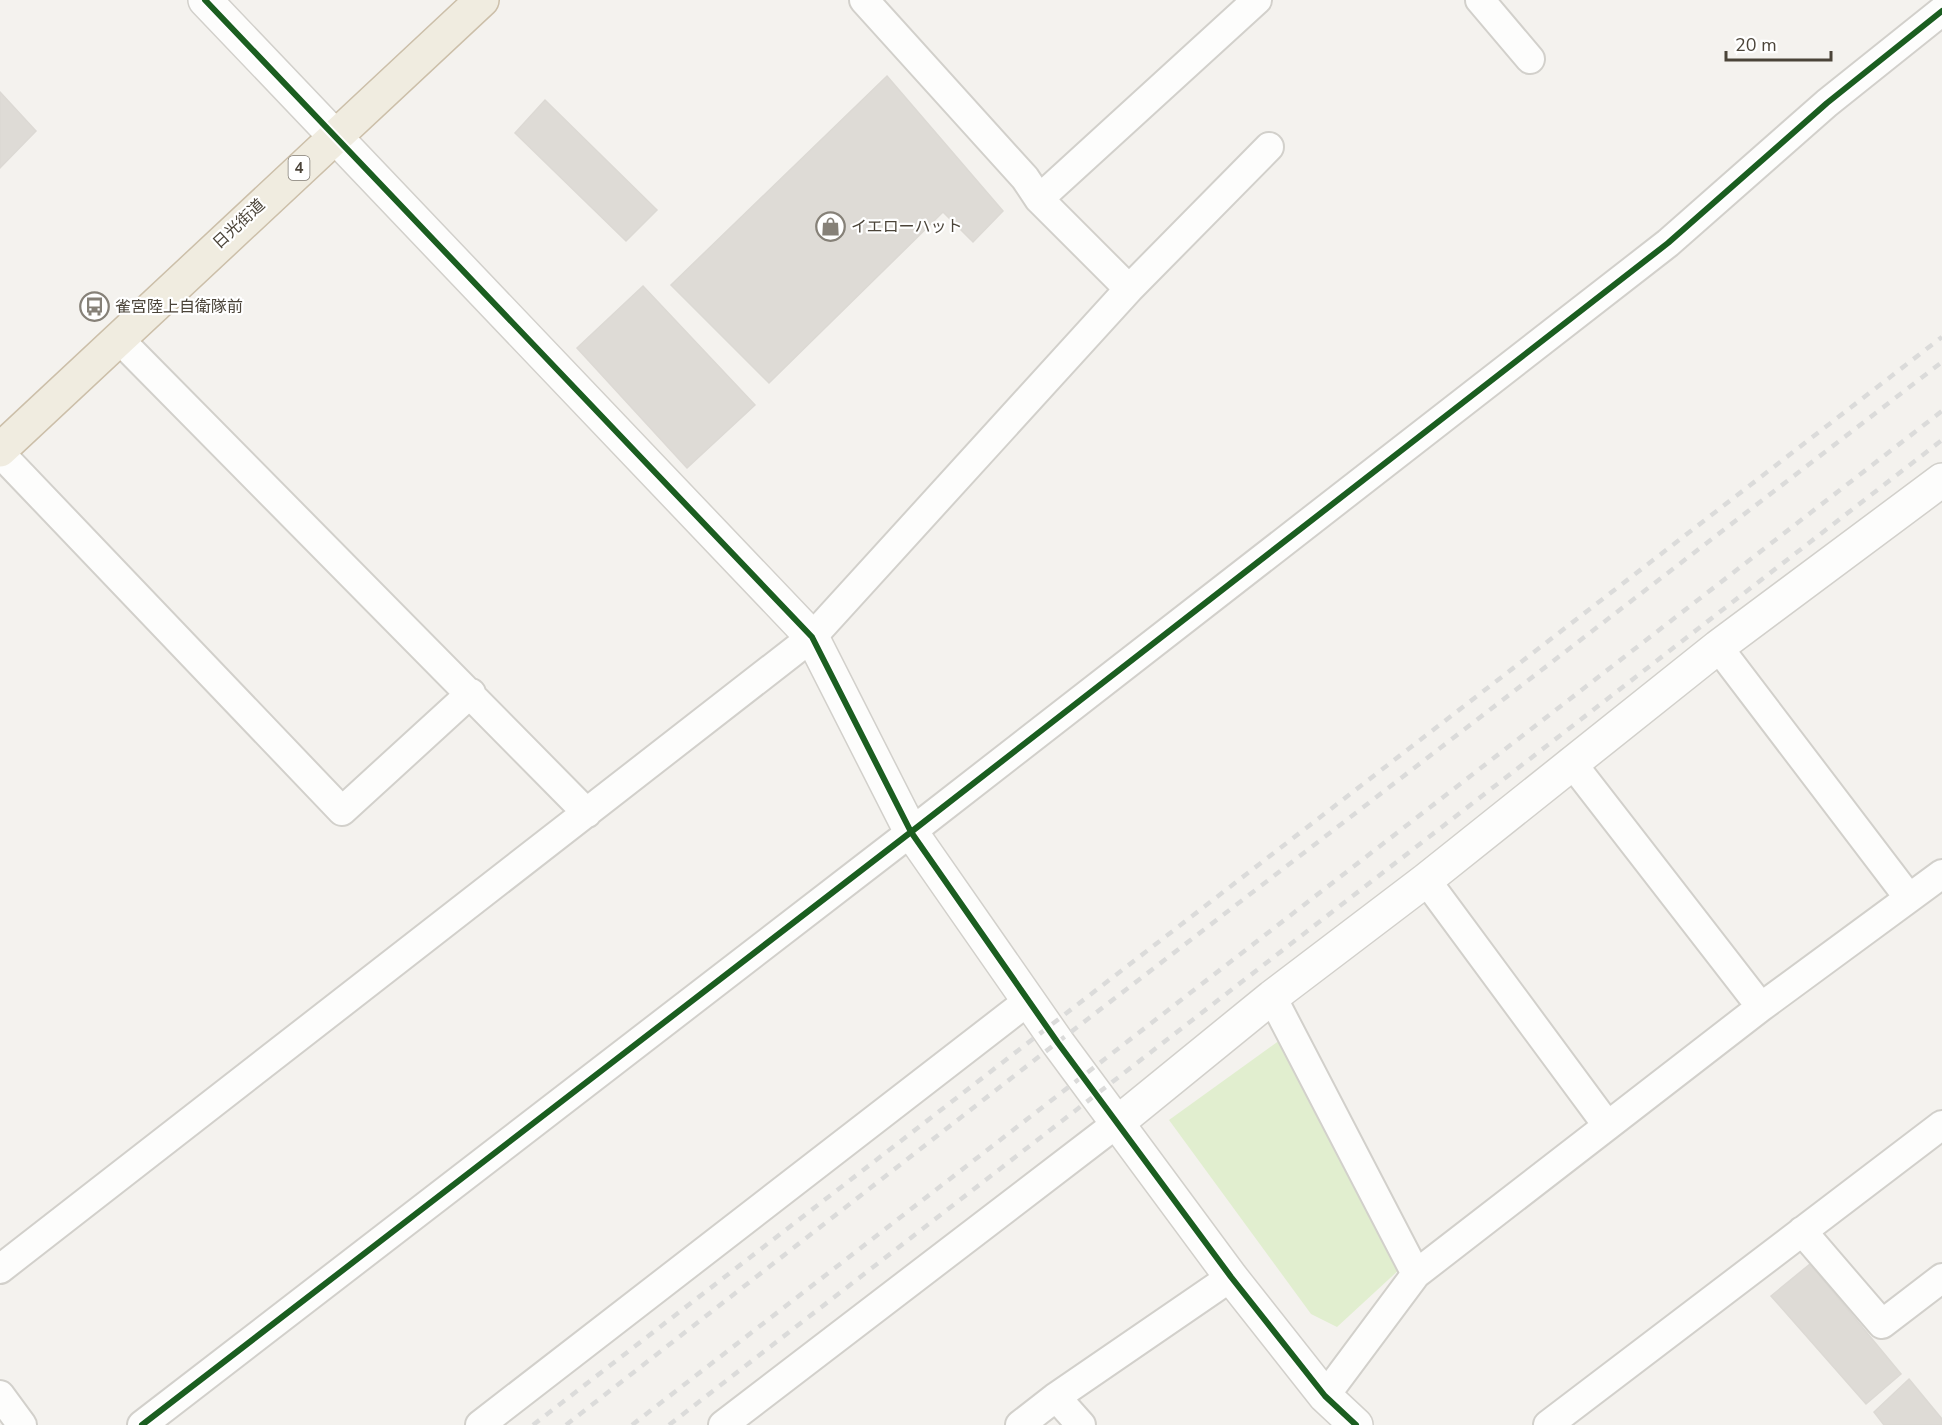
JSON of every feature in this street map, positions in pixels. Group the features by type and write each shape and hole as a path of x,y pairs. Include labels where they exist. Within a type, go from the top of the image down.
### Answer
{"highway":[{"name":"日光街道","path":"0,452 118,338 482,0"}],"street":[{"path":"205,0 812,637 911,832 1116,1124 1231,1277 1325,1396 1356,1425"},
{"path":"1039,199 1257,0"},
{"path":"1480,0 1530,59"},
{"path":"879,5 1025,178 1039,199 1128,289"},
{"path":"142,1425 911,832 1668,243 1827,103 1942,11"},
{"path":"0,1269 812,637 1128,289 1269,147"},
{"path":"118,338 587,813"},
{"path":"0,452 342,811 471,693"},
{"path":"723,1425 1116,1124 1272,997 1426,880 1718,647 1942,480"},
{"path":"1718,647 1909,898"},
{"path":"1571,762 1761,1007"},
{"path":"1325,1396 1416,1275 1761,1007 1942,874"},
{"path":"1426,880 1607,1125"},
{"path":"1272,997 1416,1275"},
{"path":"480,1425 1028,1001"},
{"path":"1548,1425 1942,1125"},
{"path":"1802,1231 1881,1324 1942,1278"},
{"path":"1020,1425 1056,1397 1231,1277"},
{"path":"0,1395 22,1425"},
{"path":"1056,1397 1082,1425"}],"green space":[{"path":"1280,1040 1401,1268 1337,1327 1311,1314 1169,1120"}],"building":[{"name":"イエローハット","path":"887,76 1003,211 973,242 943,212 769,383 671,285"},
{"path":"0,92 36,131 0,168"},
{"path":"545,100 657,210 626,241 515,133"},
{"path":"643,286 755,405 687,468 577,348"},
{"path":"1810,1264 1901,1374 1866,1404 1771,1296"},
{"path":"1909,1379 1942,1419 1942,1425 1884,1425 1874,1412"}],"railway":[{"path":"533,1425 1942,337"},
{"path":"566,1425 1041,1055 1942,362"},
{"path":"632,1425 1942,411"},
{"path":"669,1425 1942,440"}],"cycle path":[{"path":"205,0 812,637 911,832 1058,1043 1231,1277 1325,1396 1356,1425"},
{"path":"142,1425 911,832 1668,243 1827,103 1942,11"}],"place":[{"name":"イエローハット","path":"830,227"},
{"name":"雀宮陸上自衛隊前","path":"94,307"}]}
